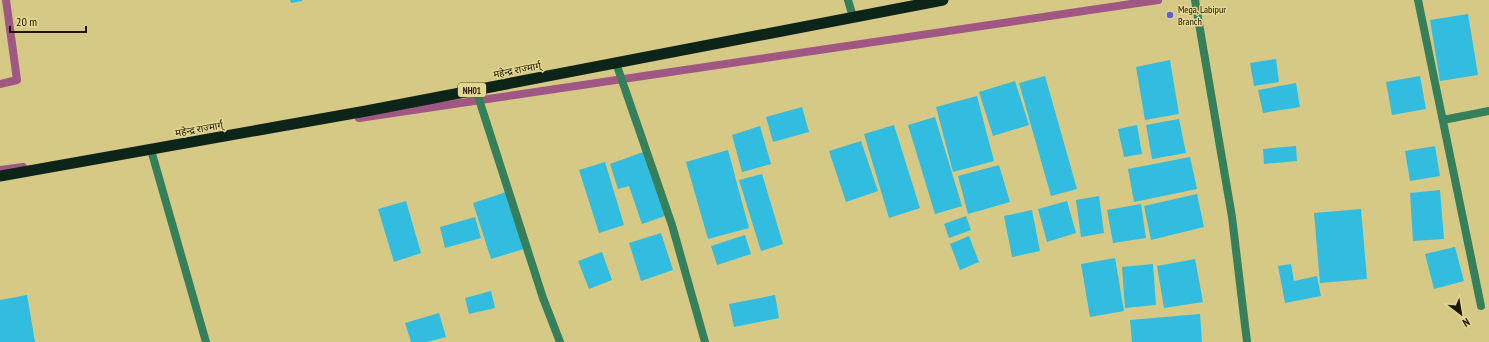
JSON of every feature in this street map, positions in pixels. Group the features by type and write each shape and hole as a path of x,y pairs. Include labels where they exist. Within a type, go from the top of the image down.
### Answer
{"highway":[{"name":"महेन्द्र राज्मार्ग्","path":"0,176 151,150 476,90 943,0"}],"street":[{"path":"848,0 853,17"},
{"path":"1195,0 1232,217 1247,342"},
{"path":"1418,0 1481,306"},
{"path":"616,63 672,225 705,342"},
{"path":"476,90 543,298 560,342"},
{"path":"1443,120 1489,111"},
{"path":"151,150 206,342"}],"building":[{"path":"290,0 302,0 302,1 291,3"},
{"path":"1468,14 1478,75 1440,81 1430,20"},
{"path":"1276,59 1279,82 1254,86 1250,63"},
{"path":"1170,60 1179,114 1145,120 1136,67"},
{"path":"1045,76 1077,189 1051,196 1019,83"},
{"path":"1420,76 1426,109 1392,115 1386,82"},
{"path":"1015,81 1029,125 993,136 979,92"},
{"path":"1296,83 1300,107 1263,113 1258,90"},
{"path":"977,96 994,161 953,172 936,107"},
{"path":"802,107 809,132 773,142 766,117"},
{"path":"935,117 962,206 935,214 908,125"},
{"path":"1179,119 1186,153 1152,159 1146,125"},
{"path":"894,125 920,208 889,218 864,134"},
{"path":"1137,125 1142,154 1124,157 1118,129"},
{"path":"760,126 771,164 742,172 732,135"},
{"path":"861,141 878,191 846,202 829,151"},
{"path":"1296,146 1297,161 1264,164 1263,149"},
{"path":"1435,146 1440,176 1410,181 1405,151"},
{"path":"728,150 749,228 708,239 686,162"},
{"path":"643,152 665,216 642,224 629,186 618,189 610,164"},
{"path":"1190,157 1197,189 1134,202 1128,169"},
{"path":"605,162 624,225 599,233 579,170"},
{"path":"999,165 1010,202 968,214 958,176"},
{"path":"762,174 783,244 761,251 739,180"},
{"path":"1440,190 1444,239 1413,241 1410,193"},
{"path":"506,192 524,249 491,259 473,203"},
{"path":"1197,194 1204,227 1151,240 1144,206"},
{"path":"1099,196 1104,233 1081,237 1076,200"},
{"path":"406,201 421,253 394,262 378,209"},
{"path":"1067,201 1076,233 1047,242 1038,209"},
{"path":"1141,204 1146,238 1113,243 1107,210"},
{"path":"1361,209 1367,279 1320,283 1314,213"},
{"path":"1032,210 1040,251 1012,257 1004,216"},
{"path":"966,216 971,230 949,238 944,224"},
{"path":"475,217 481,238 445,248 440,227"},
{"path":"661,233 673,270 641,281 629,243"},
{"path":"745,235 751,254 717,265 711,246"},
{"path":"969,236 979,262 960,270 950,244"},
{"path":"1455,247 1464,281 1434,289 1425,254"},
{"path":"602,252 612,280 589,289 578,261"},
{"path":"1115,258 1124,311 1090,317 1081,264"},
{"path":"1195,259 1203,302 1164,308 1157,266"},
{"path":"1153,264 1156,305 1125,308 1122,267"},
{"path":"1291,264 1294,281 1317,276 1321,296 1285,303 1278,266"},
{"path":"491,291 495,308 469,314 465,298"},
{"path":"27,295 35,342 0,342 0,300"},
{"path":"775,295 779,318 734,327 729,304"},
{"path":"439,313 446,337 427,342 411,342 405,323"},
{"path":"1200,314 1202,342 1132,342 1130,320"}],"waterway":[{"path":"0,84 17,80 6,0"},
{"path":"359,118 1158,0"},
{"path":"0,170 23,167"}],"place":[{"name":"Mega, Labipur Branch","path":"1170,15"}]}
